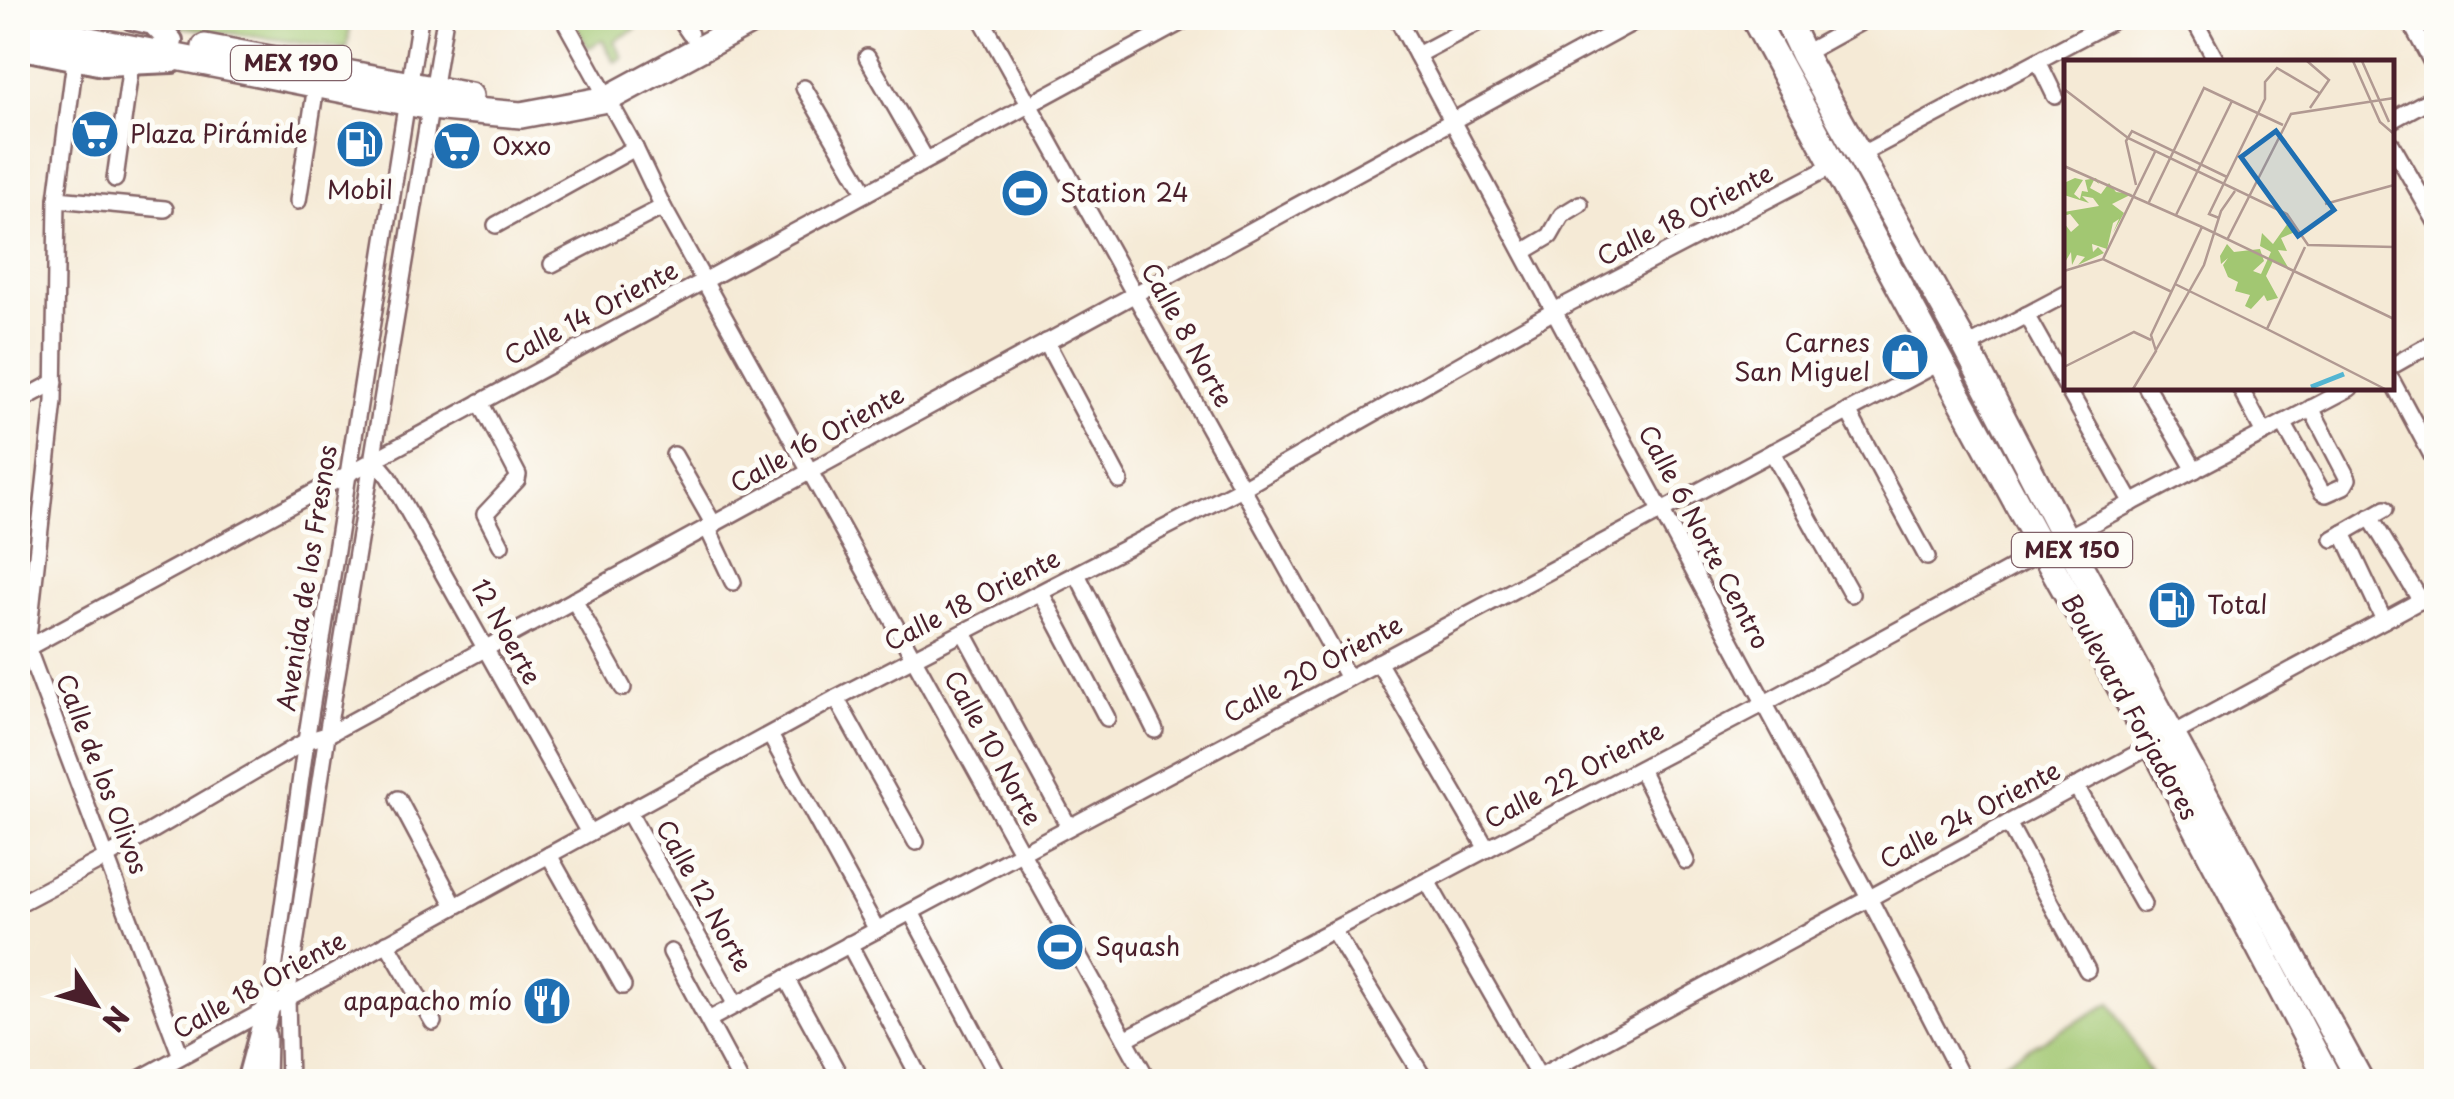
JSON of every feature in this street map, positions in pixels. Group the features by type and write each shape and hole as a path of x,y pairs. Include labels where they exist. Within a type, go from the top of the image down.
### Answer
{"main road":[{"name":"MEX 190","path":"51,18 316,86 420,96"},
{"path":"18,47 75,60 131,64 177,51 153,24 132,18"},
{"name":"MEX 190","path":"604,91 685,26 722,18"},
{"name":"MEX 190","path":"18,26 520,114 604,91 757,18"},
{"name":"Boulevard Forjadores","path":"1754,18 1966,347 2054,544"},
{"name":"Boulevard Forjadores","path":"1786,18 1846,161 1941,362 2054,544 2361,1082"},
{"name":"Boulevard Forjadores","path":"2163,739 2330,1082"},
{"path":"248,1082 278,1002"}],"street":[{"path":"420,18 420,96"},
{"path":"420,96 444,18"},
{"name":"Calle 10 Norte","path":"563,18 636,148 663,207 1149,1082"},
{"name":"Calle 8 Norte","path":"981,18 1348,678"},
{"name":"Calle 6 Norte Centro","path":"1397,18 1964,1082"},
{"name":"Calle 16 Oriente","path":"18,904 306,741 327,735 1641,18"},
{"path":"1802,54 1868,18"},
{"name":"Calle 18 Oriente","path":"134,1082 836,698 1244,487 1554,311 2118,18"},
{"path":"2192,18 2216,60"},
{"path":"2408,18 2436,70"},
{"name":"Calle 14 Oriente","path":"22,650 1185,19"},
{"path":"1417,55 1477,23"},
{"path":"867,56 926,160"},
{"name":"Calle de los Olivos","path":"75,60 57,199 55,382 22,650 107,857 181,1056"},
{"path":"2038,61 2054,96"},
{"path":"115,180 131,64"},
{"path":"298,201 316,86"},
{"path":"804,88 866,192"},
{"name":"Avenida de los Fresnos","path":"288,1082 278,1002 374,459 420,96"},
{"name":"Avenida de los Fresnos","path":"267,1082 306,741 349,475 420,96"},
{"path":"2394,119 2436,96"},
{"path":"496,225 636,148"},
{"path":"2394,148 2436,222"},
{"path":"57,199 166,209"},
{"path":"1522,252 1550,236 1562,215 1580,204"},
{"path":"552,264 663,207"},
{"path":"1966,347 2064,295"},
{"path":"2026,316 2064,383"},
{"path":"2394,365 2436,341"},
{"path":"1046,342 1120,482"},
{"name":"Calle 20 Oriente","path":"708,1020 1941,362"},
{"path":"18,402 55,382"},
{"path":"2394,385 2436,463"},
{"path":"2068,390 2132,503"},
{"path":"2148,390 2195,470"},
{"path":"2241,390 2264,433"},
{"name":"Calle 22 Oriente","path":"1126,1039 1765,703 2346,390"},
{"path":"480,402 518,475 485,514 502,545"},
{"path":"2283,423 2322,492 2344,486 2348,479 2311,408"},
{"path":"1848,412 1927,557"},
{"path":"1772,452 1851,594"},
{"path":"674,455 711,527 712,556 734,582"},
{"name":"12 Noerte","path":"374,459 390,476 589,833"},
{"path":"2384,620 2338,536 2378,513 2421,601"},
{"path":"1077,574 1155,730"},
{"name":"Calle 24 Oriente","path":"1536,1080 2436,592"},
{"path":"1041,593 1108,718"},
{"path":"574,600 624,688"},
{"path":"964,633 1069,827"},
{"path":"1378,662 1487,849"},
{"path":"836,698 916,842"},
{"path":"770,735 877,930"},
{"path":"1640,769 1686,860"},
{"path":"2076,786 2143,904"},
{"path":"398,800 454,906"},
{"name":"Calle 12 Norte","path":"628,811 736,1005"},
{"path":"2008,823 2087,970"},
{"path":"549,855 623,986"},
{"path":"1426,881 1536,1080"},
{"path":"911,912 1002,1082"},
{"path":"1333,930 1426,1082"},
{"path":"387,943 433,1022"},
{"path":"849,944 922,1082"},
{"path":"671,952 741,1082"},
{"path":"786,978 843,1082"}],"green space":[{"path":"154,18 351,18 347,49 169,25"},
{"path":"572,18 630,18 636,29 614,41 623,58 615,62 602,40 588,48"},
{"path":"2111,1003 2154,1081 1981,1081 1978,1076"}],"place":[{"name":"Plaza Pirámide","path":"95,134"},
{"name":"Mobil","path":"360,144"},
{"name":"Oxxo","path":"457,146"},
{"name":"Station 24","path":"1025,193"},
{"name":"Carnes San Miguel","path":"1905,357"},
{"name":"Total","path":"2172,605"},
{"name":"Squash","path":"1060,947"},
{"name":"apapacho mío","path":"547,1001"}]}
